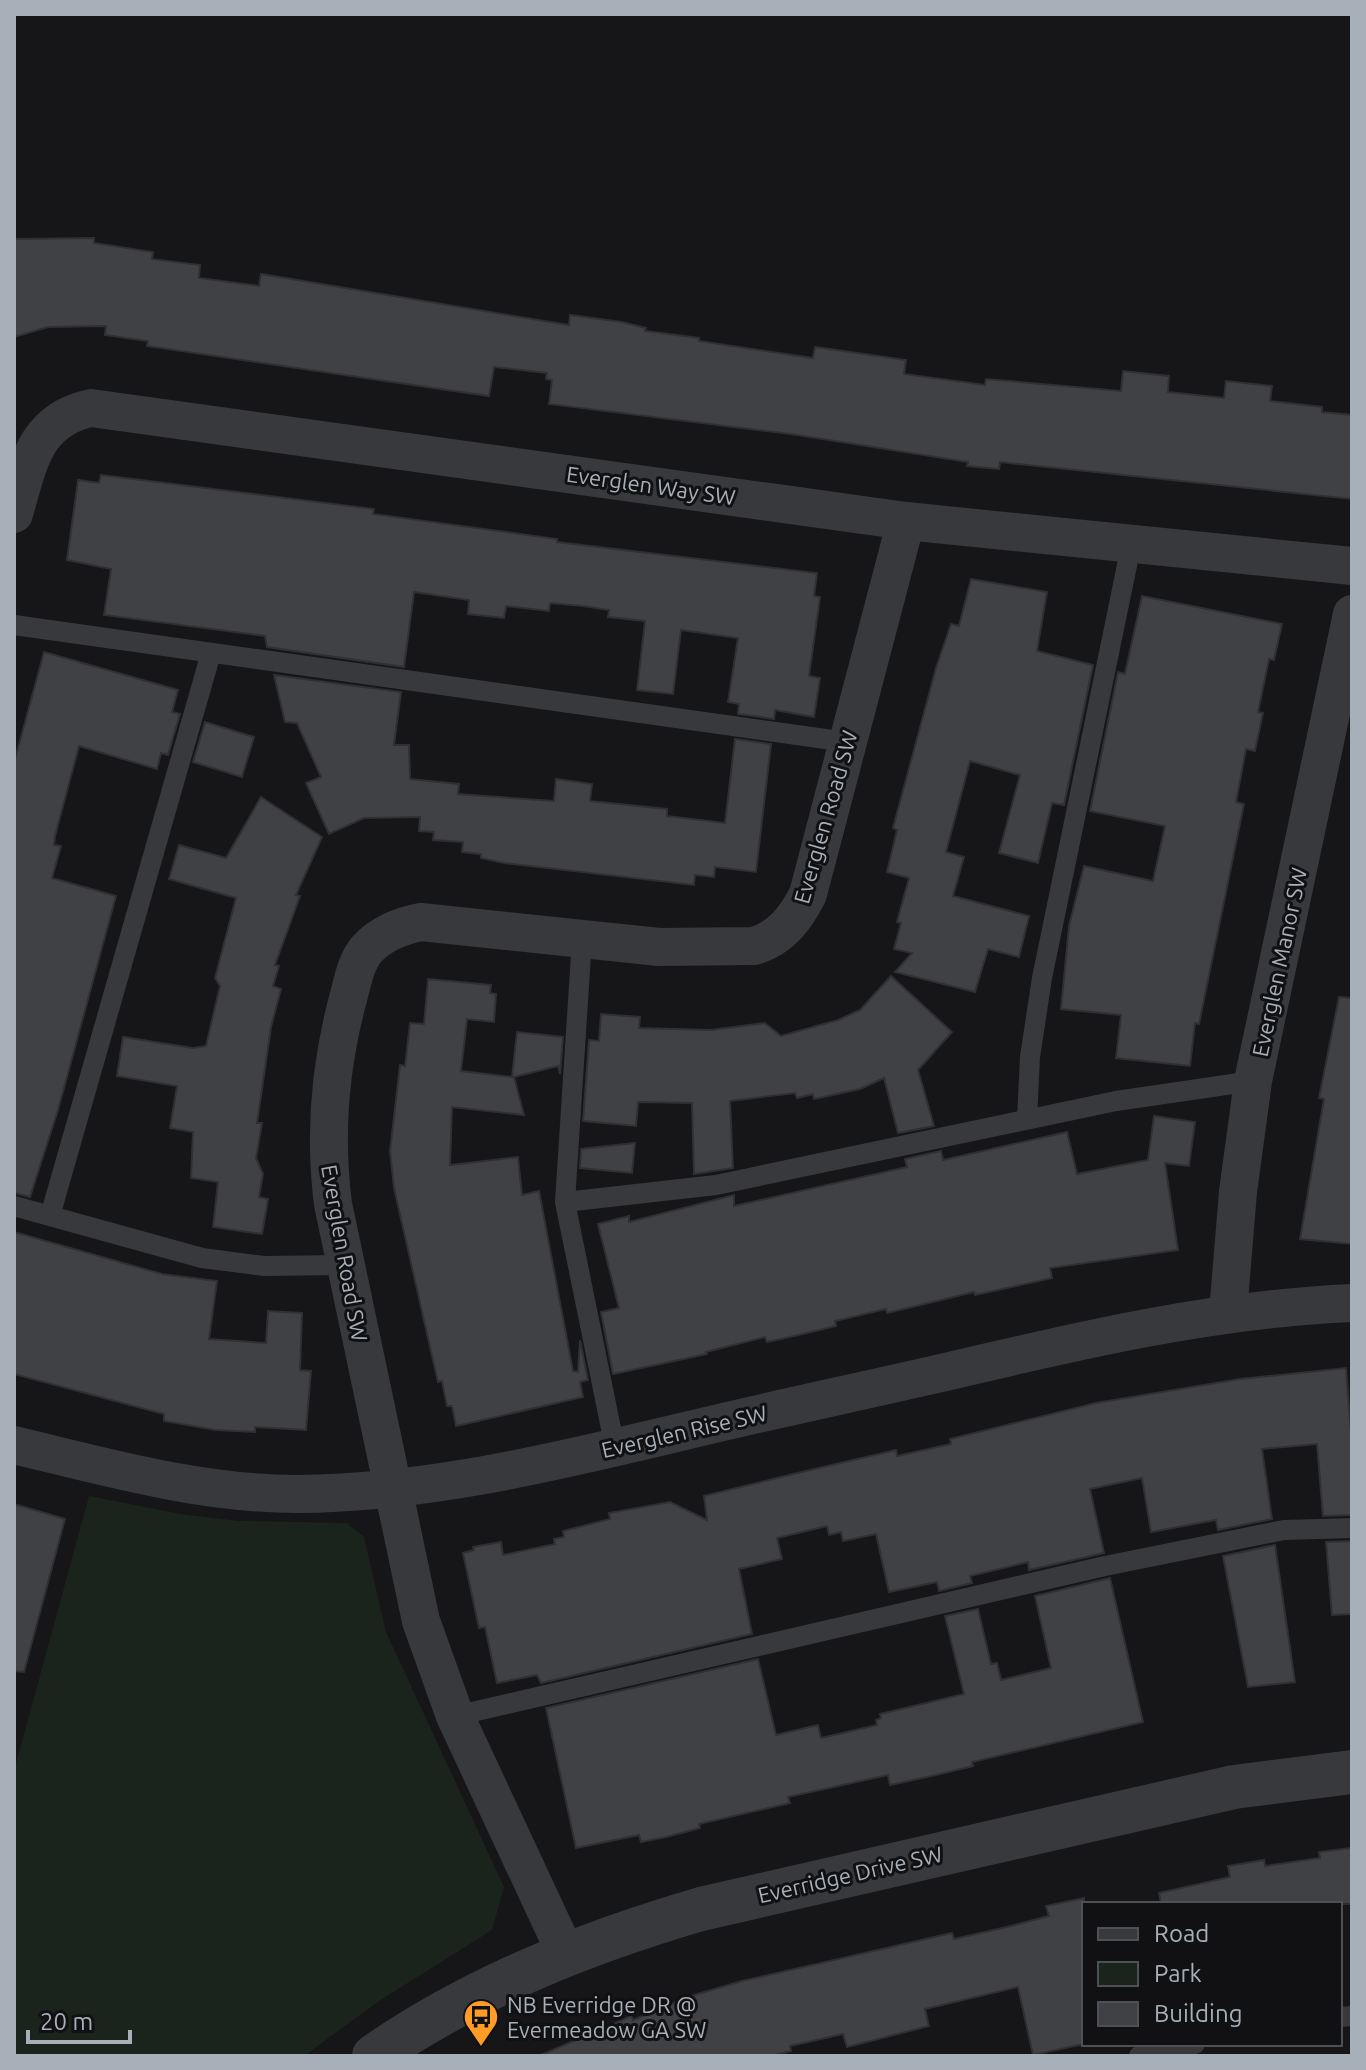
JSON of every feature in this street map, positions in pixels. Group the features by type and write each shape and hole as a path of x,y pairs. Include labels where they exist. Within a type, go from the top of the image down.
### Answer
{"street":[{"name":"Everglen Way SW","path":"14,514 27,467 41,438 53,423 71,412 91,408 906,521 1352,566"},
{"name":"Everglen Road SW","path":"566,1954 455,1716 421,1621 344,1265 327,1159 336,1040 356,969 366,951 387,932 421,922 659,947 754,946 776,936 794,919 808,894 906,521"},
{"name":"Everglen Manor SW","path":"1228,1313 1238,1192 1253,1081 1352,614"},
{"name":"Everglen Rise SW","path":"14,1445 160,1479 230,1490 295,1494 393,1489 469,1478 615,1448 1092,1337 1228,1313 1352,1303"},
{"name":"Everridge Drive SW","path":"374,2056 487,1988 617,1934 774,1891 1234,1787 1352,1772"}],"lane":[{"path":"1027,1119 1030,1057 1042,978 1131,546"},
{"path":"14,625 847,742"},
{"path":"50,1216 211,653"},
{"path":"582,939 565,1202 615,1448"},
{"path":"565,1202 716,1185 1116,1101 1253,1081"},
{"path":"14,1206 202,1258 264,1266 344,1265"},
{"path":"455,1716 1105,1566 1284,1530 1352,1528"},
{"path":"1139,2056 1186,2046"}],"green space":[{"path":"89,1496 180,1514 239,1521 347,1523 364,1537 386,1632 504,1887 492,1930 379,2001 304,2056 14,2056 14,1771"}],"building":[{"path":"94,238 94,243 153,252 152,259 200,265 199,278 259,286 261,274 569,325 570,315 622,322 646,328 645,331 813,358 815,347 906,360 904,374 985,385 986,379 1121,391 1123,371 1169,376 1168,392 1224,398 1226,381 1272,386 1270,401 1322,407 1322,412 1352,415 1352,499 1000,462 999,469 967,466 968,462 791,434 549,404 552,380 546,379 547,373 494,367 489,396 147,346 148,341 105,335 106,326 48,327 14,337 14,239"},
{"path":"101,475 374,509 373,514 557,539 557,542 817,573 814,596 820,597 809,676 820,678 814,717 775,710 774,719 738,714 739,704 728,702 738,638 681,630 673,694 637,690 645,621 608,617 609,610 583,606 550,603 549,611 506,606 504,618 468,614 469,600 414,592 404,667 267,647 265,636 104,615 111,569 67,560 78,480 99,483"},
{"path":"971,579 1047,592 1037,651 1093,665 1064,805 1052,803 1038,863 999,853 1020,775 970,761 946,852 964,857 953,896 1029,916 1019,957 988,949 975,992 895,972 912,953 894,949 901,923 897,922 909,878 887,872 897,830 893,828 936,668 951,624 959,626"},
{"path":"1142,596 1282,624 1274,660 1269,659 1258,712 1263,713 1255,751 1246,749 1236,802 1244,804 1199,1024 1195,1023 1190,1066 1116,1058 1121,1015 1061,1009 1069,926 1084,866 1153,881 1165,826 1090,811 1118,672 1125,674"},
{"path":"44,652 178,690 172,712 180,714 168,755 161,753 157,769 79,746 55,836 54,845 61,846 52,878 116,896 58,1110 30,1197 14,1193 14,763"},
{"path":"274,675 401,692 394,745 409,745 410,779 459,784 458,794 554,801 556,779 592,784 590,801 667,809 667,816 725,823 735,739 771,744 756,872 715,867 714,877 695,875 694,885 504,863 481,858 481,854 462,852 463,842 433,840 434,832 419,831 420,817 364,818 329,834 306,783 321,777 297,723 285,722"},
{"path":"205,722 254,737 242,777 193,762"},
{"path":"261,797 322,837 296,895 300,896 275,965 279,966 273,986 281,989 271,1027 257,1123 262,1123 256,1158 263,1174 259,1197 268,1199 262,1234 213,1227 218,1182 191,1178 193,1132 170,1128 177,1086 117,1076 123,1037 193,1048 206,1046 220,986 215,978 236,898 169,879 179,845 226,858"},
{"path":"891,976 952,1032 918,1070 934,1126 898,1133 884,1078 860,1089 814,1099 813,1094 797,1098 795,1093 730,1101 733,1168 694,1174 692,1103 638,1102 636,1126 583,1121 589,1040 599,1041 601,1014 640,1017 639,1028 711,1030 765,1023 781,1036 838,1020 860,1010"},
{"path":"428,979 491,985 490,993 496,994 494,1022 467,1019 461,1071 512,1077 517,1032 563,1037 560,1074 558,1066 514,1077 524,1115 452,1107 450,1165 518,1157 522,1195 539,1191 573,1371 578,1372 580,1340 588,1380 580,1382 583,1397 456,1426 452,1406 447,1406 442,1381 438,1382 394,1188 390,1151 400,1065 405,1066 410,1023 424,1024"},
{"path":"1339,997 1352,998 1352,1244 1300,1239 1324,1099 1319,1098"},
{"path":"1154,1116 1195,1122 1189,1166 1165,1163 1178,1250 1050,1268 1052,1278 975,1295 974,1292 887,1313 886,1309 835,1321 836,1326 794,1336 767,1342 765,1337 707,1354 613,1374 601,1312 619,1308 598,1224 629,1216 629,1222 734,1195 734,1206 907,1167 905,1159 941,1151 943,1160 1067,1132 1077,1174 1148,1160"},
{"path":"635,1143 632,1173 580,1168 581,1149"},
{"path":"14,1232 162,1274 217,1281 209,1339 266,1343 268,1311 302,1313 300,1370 311,1371 306,1430 255,1427 255,1432 216,1430 164,1421 164,1414 14,1374"},
{"path":"1346,1368 1352,1446 1352,1515 1323,1516 1317,1444 1262,1449 1272,1519 1218,1530 1216,1520 1151,1532 1142,1478 1090,1489 1104,1553 1029,1570 1028,1562 970,1576 972,1583 939,1591 937,1582 889,1592 876,1534 843,1541 841,1532 829,1535 827,1526 777,1538 782,1559 739,1569 752,1634 541,1683 537,1675 497,1683 485,1627 479,1628 463,1553 474,1550 473,1547 501,1542 503,1555 555,1544 554,1539 564,1537 563,1531 610,1519 609,1513 670,1502 707,1520 704,1496 789,1475 896,1450 897,1456 951,1444 950,1439 1096,1403 1240,1379"},
{"path":"14,1504 65,1519 24,1672 14,1671"},
{"path":"1352,1541 1352,1614 1332,1615 1326,1542"},
{"path":"1275,1545 1295,1682 1248,1687 1223,1556"},
{"path":"1110,1578 1143,1722 972,1762 973,1766 890,1785 888,1775 788,1797 790,1803 699,1824 700,1828 666,1837 641,1842 639,1835 576,1848 546,1708 758,1659 776,1735 818,1725 821,1738 877,1725 880,1714 964,1694 945,1616 978,1609 991,1664 997,1663 1001,1680 1051,1668 1035,1596"},
{"path":"1352,1848 1352,1904 1161,1902 1159,1893 1230,1877 1228,1866 1264,1860 1265,1866 1320,1858 1319,1852"},
{"path":"1084,1898 1082,2044 1033,2055 1018,1987 925,2009 929,2026 847,2047 843,2034 790,2046 791,2051 772,2056 539,2056 631,2016 633,2020 691,1996 742,1981 952,1933 954,1939 1007,1927 1049,1916 1046,1906"}],"place":[{"name":"NB Everridge DR @ Evermeadow GA SW","path":"481,2048"}]}
